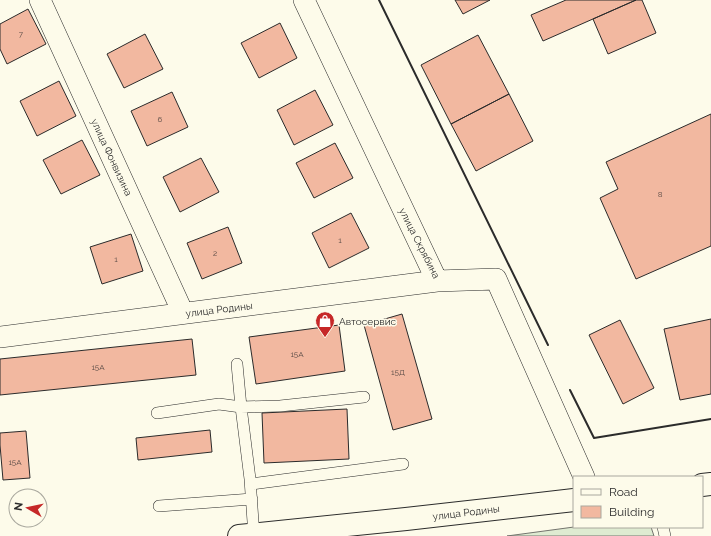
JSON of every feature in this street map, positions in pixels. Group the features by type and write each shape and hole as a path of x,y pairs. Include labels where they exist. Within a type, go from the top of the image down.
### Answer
{"street":[{"name":"улица Фонвизина","path":"40,0 183,313"},
{"name":"улица Скрябина","path":"304,0 437,281 496,279 584,476"},
{"name":"улица Родины","path":"0,337 437,281"},
{"name":"улица Родины","path":"249,535 573,500"}],"lane":[{"path":"237,364 251,484 252,499 249,535"},
{"path":"157,413 219,404 241,407 280,406 364,397"},
{"path":"251,484 403,464"},
{"path":"159,506 252,499"}],"green space":[{"path":"573,527 651,528 654,536 507,536"}],"building":[{"path":"455,0 490,0 463,14"},
{"path":"566,0 636,0 543,41 531,15"},
{"path":"636,0 642,0 656,33 608,54 593,19"},
{"path":"28,9 46,44 7,64 0,49 0,24"},
{"path":"280,23 297,58 259,78 241,43"},
{"path":"145,34 163,69 124,88 107,54"},
{"path":"478,35 509,94 451,124 421,65"},
{"path":"59,81 76,116 37,136 20,101"},
{"path":"315,90 333,125 294,145 277,110"},
{"path":"172,92 188,127 147,146 131,111"},
{"path":"509,94 533,141 476,171 451,124"},
{"path":"711,114 711,246 636,279 600,198 618,189 606,162"},
{"path":"82,140 100,175 61,194 43,160"},
{"path":"335,143 353,178 314,198 296,163"},
{"path":"201,158 219,192 180,212 163,177"},
{"path":"351,213 369,248 329,268 312,233"},
{"path":"228,227 242,263 202,279 187,243"},
{"path":"131,234 143,271 102,284 90,247"},
{"path":"402,314 432,419 393,430 364,325"},
{"path":"711,319 711,394 680,400 664,329"},
{"path":"620,320 654,388 623,404 589,335"},
{"path":"339,325 345,371 256,384 249,337"},
{"path":"192,339 196,375 0,395 0,359"},
{"path":"347,409 349,459 264,463 262,413"},
{"path":"210,430 212,452 138,460 136,438"},
{"path":"26,431 30,478 3,480 0,433"}],"wall":[{"path":"379,0 548,345"},
{"path":"570,390 594,438 711,419"}],"place":[{"name":"Автосервис","path":"325,338"}]}
